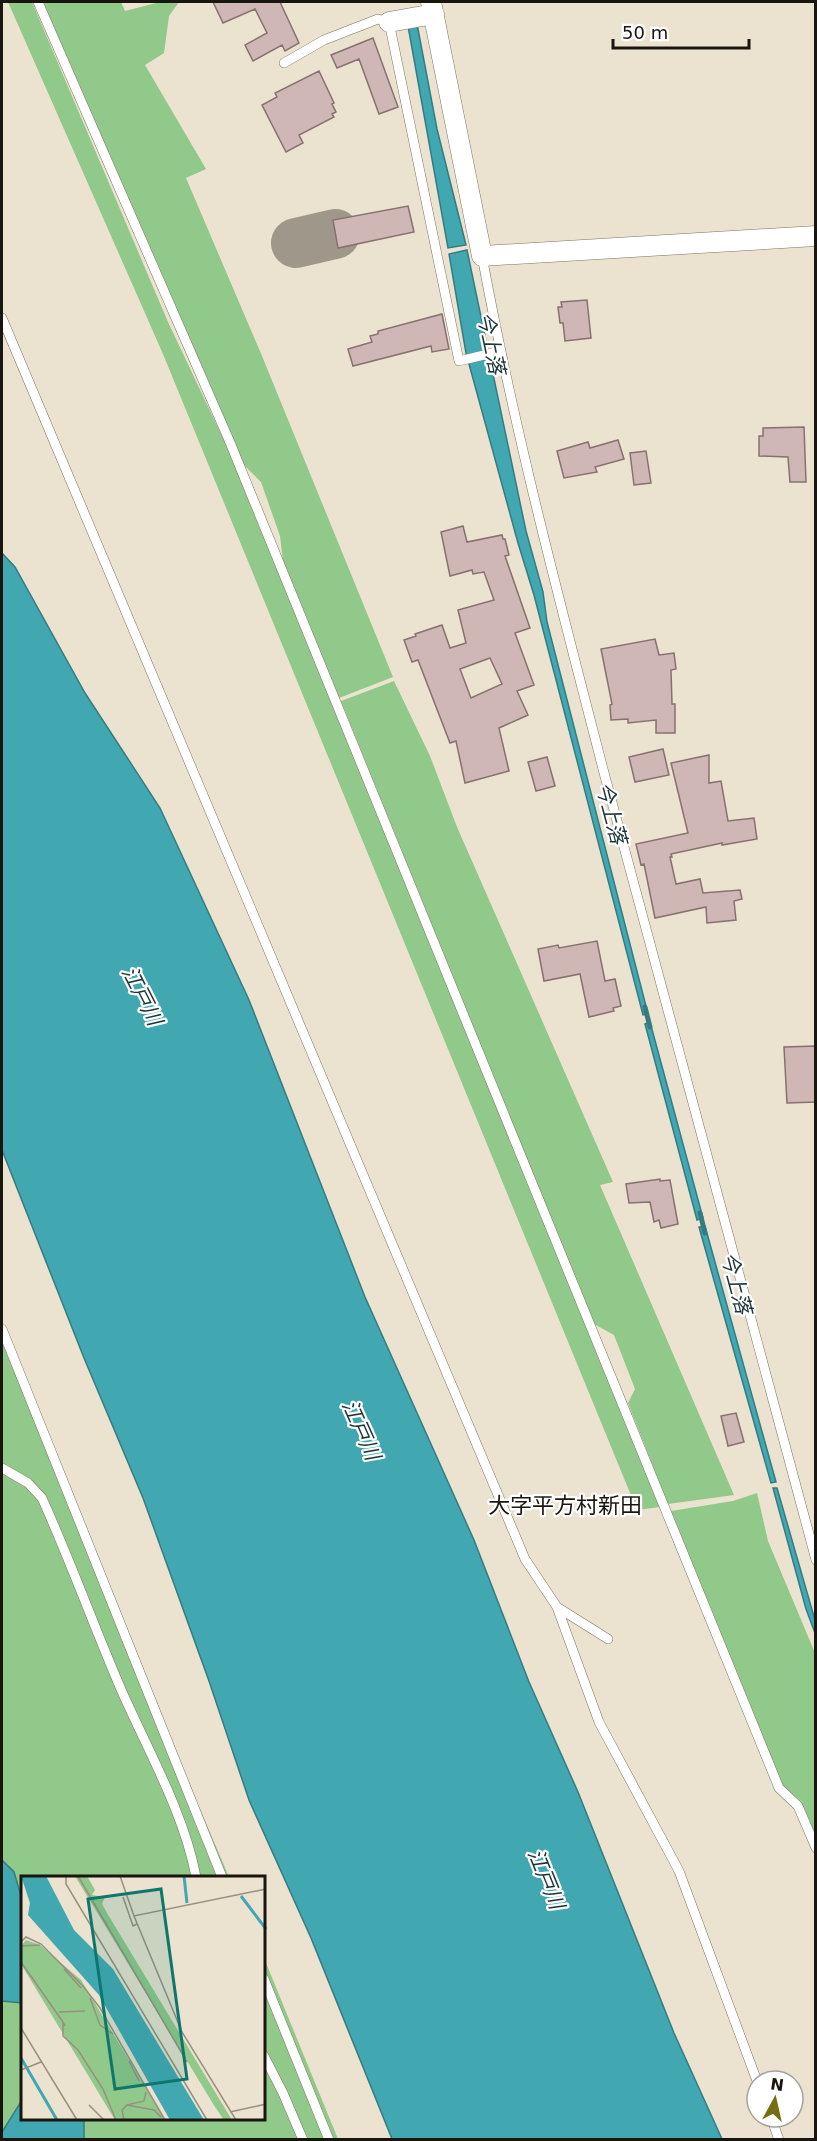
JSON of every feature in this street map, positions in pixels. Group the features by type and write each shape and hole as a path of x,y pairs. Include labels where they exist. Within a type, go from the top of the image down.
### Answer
{"street":[{"path":"395,21 429,11 482,256 816,236"}],"lane":[{"path":"38,2 229,440 779,1788 798,1806 816,1848"},
{"path":"284,63 324,40 378,19 395,21 459,361 498,352"},
{"path":"482,256 498,352 552,570 644,926 816,1560"},
{"path":"2,318 525,1559 557,1607 599,1722 679,1871 753,2069"},
{"path":"2,1329 222,1876"},
{"path":"2,1468 28,1483 42,1497 121,1688 153,1756 192,1856 196,1876"},
{"path":"557,1607 608,1639"},
{"path":"266,1984 329,2139"},
{"path":"266,2060 284,2093 303,2139"}],"green space":[{"path":"8,2 32,2 168,322 230,453 660,1507 637,1510 163,354"},
{"path":"43,2 121,2 125,11 160,2 179,2 169,16 164,53 145,65 206,169 186,178 262,356 393,677 339,698 283,561 280,536 261,482 244,465"},
{"path":"394,681 430,756 457,827 613,1182 600,1185 734,1495 668,1504 628,1403 635,1389 614,1335 594,1324 341,701"},
{"path":"2,1343 229,1876 21,1876 21,2120 266,2120 266,1963 338,2139 2,2139"},
{"path":"757,1493 768,1541 815,1653 815,1834 801,1801 783,1787 671,1511 733,1501"}],"water":[{"path":"417,24 437,129 466,245 448,248 408,26"},
{"path":"467,250 526,531 543,592 547,622 648,1014 643,1015 534,595 466,353 449,254"},
{"name":"江戸川","path":"2,553 15,567 85,693 160,808 249,1000 365,1297 474,1540 529,1682 578,1792 674,2033 722,2139 392,2139 311,1938 249,1800 143,1498 84,1358 2,1150"},
{"path":"650,1022 703,1218 697,1220 645,1024"},
{"path":"705,1226 776,1482 771,1483 699,1227"},
{"path":"773,1488 777,1488 815,1620 815,1633 806,1609"},
{"path":"2,1860 14,1872 21,1896 21,2003 2,2001"},
{"path":"21,2102 21,2120 84,2120 84,2139 2,2139 2,2132"}],"building":[{"path":"213,2 280,2 299,43 285,51 282,45 253,61 245,45 267,33 255,9 223,23"},
{"path":"373,38 398,107 379,114 359,59 337,68 331,55"},
{"path":"319,71 334,103 332,104 336,112 332,114 334,117 299,135 303,143 286,152 262,105 277,97 275,93"},
{"path":"408,206 414,232 338,248 333,220"},
{"path":"587,300 591,338 565,341 558,307 562,307 561,302"},
{"path":"442,314 449,349 432,352 431,346 353,366 348,349 372,342 370,336 378,334 378,331"},
{"path":"804,427 806,482 790,482 788,457 759,456 759,436 763,436 763,428"},
{"path":"618,440 624,459 595,467 597,472 564,478 557,451 588,442 590,448"},
{"path":"646,451 651,483 634,485 630,453"},
{"path":"463,526 467,542 502,535 509,555 505,556 530,628 515,633 534,685 517,691 528,715 499,728 509,771 465,783 456,741 450,743 418,660 412,662 404,640 442,625 450,648 466,643 458,610 494,600 484,572 473,574 472,570 450,576 441,532","holes":["490,658 502,684 471,698 460,669"]},
{"path":"655,639 659,655 674,653 676,669 671,670 672,704 675,704 675,733 656,733 656,720 628,723 628,719 611,720 610,705 612,704 601,649"},
{"path":"663,749 669,775 635,782 629,757"},
{"path":"709,755 709,783 721,781 728,821 754,818 757,839 722,845 722,843 671,854 672,857 670,857 676,884 700,879 703,893 740,890 742,899 734,901 736,920 707,923 706,907 655,918 644,864 641,865 636,844 688,833 671,763"},
{"path":"547,757 555,786 536,791 528,762"},
{"path":"597,941 605,981 615,979 621,1006 613,1008 614,1011 589,1017 580,974 544,981 538,949 558,945 559,948"},
{"path":"816,1046 816,1102 787,1103 784,1047"},
{"path":"660,1179 660,1181 670,1180 678,1224 661,1228 659,1220 654,1222 650,1202 629,1203 626,1184"},
{"path":"736,1413 744,1442 728,1446 721,1416"}],"waterway":[{"name":"今上落","path":"645,1007 650,1027"},
{"name":"今上落","path":"700,1213 705,1233"}],"taxiway":[{"path":"296,243 335,234"}],"district":[{"name":"大字平方村新田","path":"565,1505"}]}
